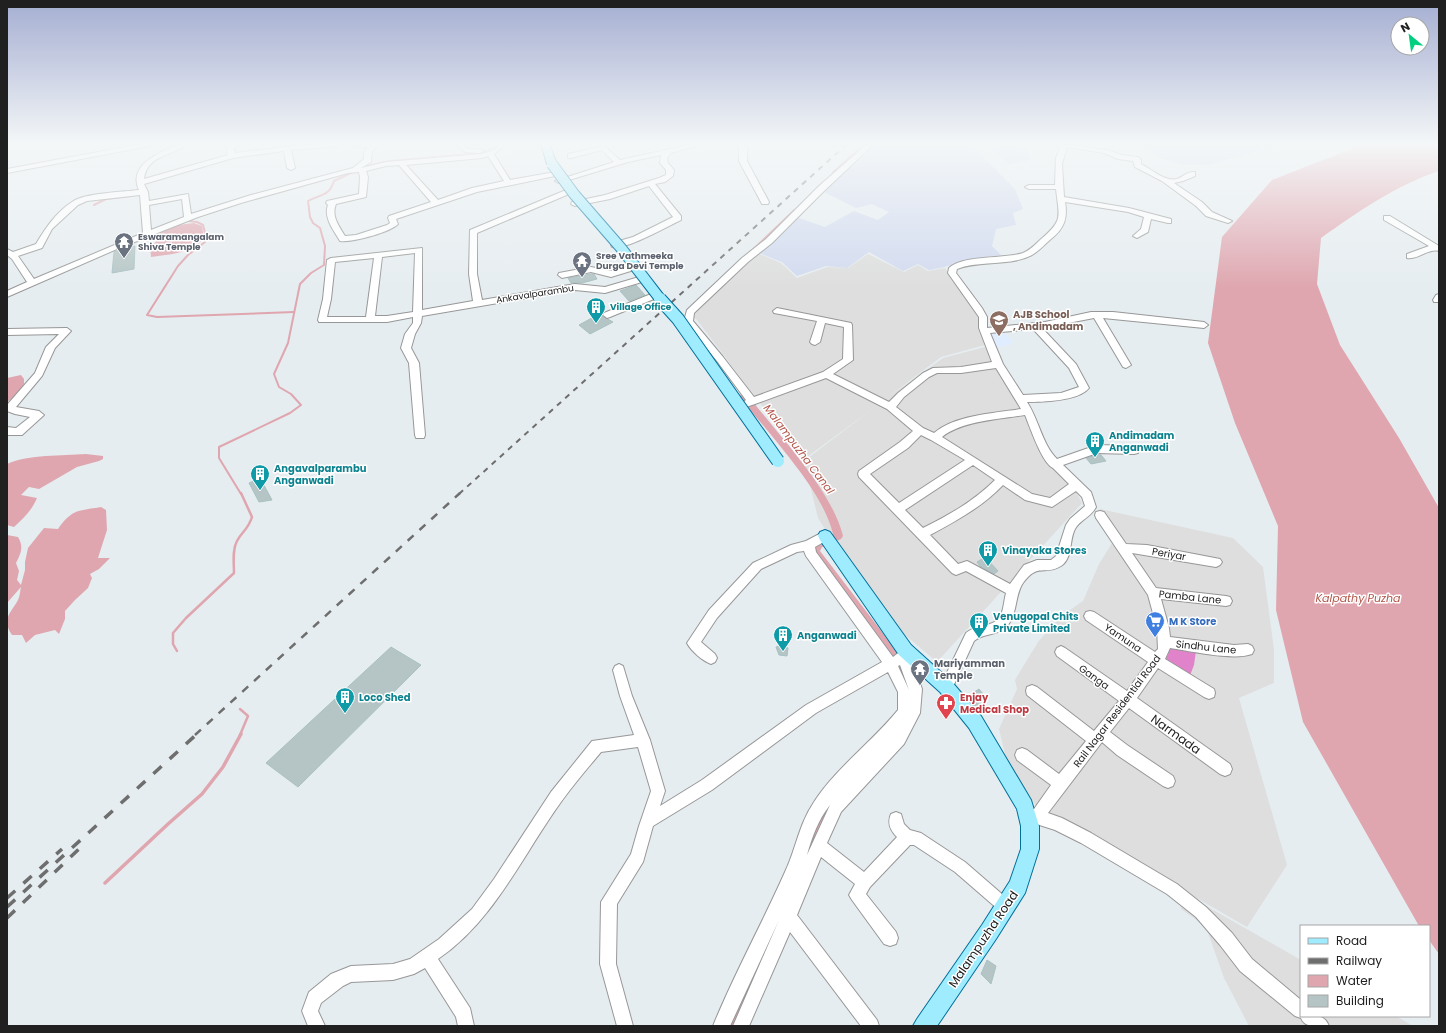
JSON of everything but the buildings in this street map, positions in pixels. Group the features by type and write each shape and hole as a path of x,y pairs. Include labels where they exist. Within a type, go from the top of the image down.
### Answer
{"main road":[{"path":"573,192 621,248 654,292 678,319 778,461"},
{"name":"Malampuzha Road","path":"828,540 899,657 946,687 975,722 1032,816 1030,826 1030,849 1018,886 924,1026"}],"street":[{"path":"32,283 10,253 39,246 49,228 75,203 86,200 143,192"},
{"path":"144,192 147,235"},
{"path":"7,294 188,218 269,192"},
{"path":"363,192 363,195 330,203 332,204 330,211 334,225 343,238 357,237 390,227 394,224 392,218 468,192"},
{"path":"426,192 436,203"},
{"path":"478,303 474,274 473,232 566,192"},
{"path":"575,204 623,192"},
{"path":"615,245 636,238 678,218 658,192"},
{"path":"760,192 765,202"},
{"path":"778,312 848,325 848,360 826,374 747,404 720,359 694,328 688,318 690,312 745,260 769,241 818,192"},
{"path":"946,687 970,637 975,632 999,626 1005,619 1013,591 1024,573 1030,568 1039,564 1051,565 1058,562 1062,557 1065,539 1070,526 1088,512 1091,507 1087,495 1054,464 1046,454 1028,411 998,364 984,331 983,317 952,273 953,268 961,264 1007,259 1028,254 1057,229 1063,219 1064,210 1060,192"},
{"path":"1181,192 1199,204 1210,214 1228,221"},
{"path":"145,204 185,196 188,218"},
{"path":"1061,199 1148,215 1168,221"},
{"path":"1137,236 1145,230 1148,215"},
{"path":"1387,218 1437,248"},
{"path":"1410,256 1437,248"},
{"path":"370,319 378,255 419,250 417,323 410,334 406,348 414,363 420,434"},
{"name":"Ankavalparambu","path":"378,255 331,260 327,299 322,320 387,319 575,287 605,290 639,280"},
{"path":"562,275 591,269 611,274 631,268"},
{"path":"607,315 651,297"},
{"path":"984,331 1034,326 1097,315 1114,315 1204,325"},
{"path":"1097,315 1126,365"},
{"path":"815,342 822,319"},
{"path":"1020,399 1055,396 1078,392 1084,388 1073,366 1034,326"},
{"path":"682,335 694,328"},
{"path":"7,332 67,331 51,347 39,374 10,408 15,411 40,415 18,432 7,431"},
{"path":"890,407 901,395 926,374 936,370 961,370 998,364"},
{"path":"826,374 890,407 919,431 935,437 1029,497 1052,503 1077,484"},
{"path":"935,437 946,428 983,418 1028,411"},
{"path":"919,431 904,445 863,474 923,534 956,570 967,566 1013,591"},
{"path":"1054,464 1097,449 1134,450"},
{"path":"898,509 973,460"},
{"path":"923,534 958,515 994,488 1002,479"},
{"name":"Rail Nagar Residential Road","path":"1032,816 1061,784 1099,737 1164,650 1163,628 1153,593 1100,515"},
{"path":"711,658 693,643 727,598 757,566 795,548 828,540"},
{"path":"721,1026 806,873 836,807 898,739 913,713 916,689 910,670 826,577 810,553 809,545"},
{"name":"Periyar","path":"1123,548 1147,550 1216,562"},
{"name":"Pamba Lane","path":"1153,593 1226,601"},
{"name":"Yamuna","path":"1090,616 1156,660 1210,693"},
{"name":"Sindhu Lane","path":"1163,642 1234,652 1248,650"},
{"name":"Ganga","path":"1061,652 1128,700"},
{"path":"648,821 707,785 811,709 899,657"},
{"path":"741,1026 783,913 806,831 819,807 840,781 885,736 904,713 904,692 899,657"},
{"path":"619,670 626,696 643,740 658,791 638,857 609,902 608,964 624,1026"},
{"path":"1032,691 1081,728 1122,750 1168,781"},
{"name":"Narmada","path":"1128,700 1225,769"},
{"path":"317,1026 310,1011 315,998 337,980 352,974 394,972 414,966 445,945 477,914 499,884 552,803 597,746 643,740"},
{"path":"1022,755 1061,784"},
{"path":"1032,816 1057,823 1086,838 1172,889 1201,912 1226,939 1246,966 1300,1009"},
{"path":"896,819 897,827 907,837 916,838 960,867 1006,906"},
{"path":"890,938 856,894 865,882 907,837"},
{"path":"819,846 865,882"},
{"path":"783,913 871,1026"},
{"path":"427,957 464,1014 466,1026"}],"shaded area":[{"path":"824,192 1016,192 1023,209 1013,213 1016,225 996,229 992,246 1001,255 969,259 929,270 918,264 903,271 869,252 847,268 826,266 797,276 782,262 759,253 796,217 825,227 854,211 878,220 889,212 872,204 856,208"},
{"path":"757,253 781,263 797,278 827,267 848,268 868,254 904,272 918,265 928,271 945,268 978,314 985,345 941,357 884,400 943,358 985,347 1051,466 1071,483 1082,503 937,662 885,618 851,571 818,518 804,461 879,404 803,460 697,320 690,315"},
{"name":"AJB School , Andimadam","path":"1004,333 1013,341 1012,344 995,348 987,334"},
{"path":"1100,509 1233,538 1263,567 1274,650 1274,683 1239,698 1287,865 1247,927 1035,805 1006,758 999,729 1017,689 1015,680 1038,642 1060,617 1083,601 1099,564 1114,540 1096,514"},
{"path":"1170,646 1196,651 1194,665 1189,678 1163,661 1168,655"},
{"path":"1180,891 1300,959 1300,1017 1398,1017 1413,1026 1249,1026 1224,978 1206,927 1181,909"}],"water":[{"name":"Kalpathy Puzha","path":"1261,192 1391,192 1363,209 1321,238 1317,284 1340,345 1399,438 1439,508 1439,954 1430,941 1430,925 1418,925 1303,722 1276,610 1278,526 1235,423 1208,343 1222,237"},
{"path":"194,223 202,226 204,238 199,243 180,252 151,257 150,246 156,242 160,233 178,225"},
{"path":"21,375 24,379 24,384 18,394 7,402 7,378"},
{"path":"86,454 103,456 103,459 77,467 39,489 29,487 21,495 37,498 33,506 14,527 7,525 7,464 25,458"},
{"path":"101,507 106,510 107,530 98,558 110,558 99,569 90,574 92,578 88,588 65,611 65,619 59,634 55,630 35,635 26,643 22,635 12,635 7,625 7,620 19,598 21,587 7,603 7,535 18,537 21,544 20,553 16,563 19,571 17,580 21,585 28,548 44,528 58,529 72,514 87,509"}],"waterway":[{"path":"241,494 219,458 219,447 290,413 301,405 291,394 279,387 274,374 288,343 300,284 311,273 324,265 325,246 320,228 313,223 310,217 308,201 328,192"},
{"path":"94,205 106,199 131,196"},
{"name":"Malampuzha Canal","path":"752,252 796,210"},
{"path":"188,221 197,222 203,225 206,237 205,242 188,255 178,266 147,315 157,317 294,312"},
{"name":"Malampuzha Canal","path":"744,396 814,486 835,523 838,536 819,544 815,552 901,665"},
{"path":"177,651 173,644 173,633 186,618 234,573 234,548 239,538 249,525 252,517 241,493"},
{"path":"240,709 248,716 240,735"},
{"path":"105,883 202,794 223,767 241,734"},
{"name":"Malampuzha Canal","path":"805,854 832,804"},
{"name":"Malampuzha Canal","path":"763,957 778,921"},
{"name":"Malampuzha Canal","path":"732,1026 758,969"}],"railway":[{"path":"459,494 794,192"},
{"path":"195,735 460,493"},
{"path":"7,907 197,734"},
{"path":"7,918 82,846"},
{"path":"7,898 62,849"}],"place":[{"name":"Eswaramangalam Shiva Temple","path":"124,259"},
{"name":"Sree Vathmeeka Durga Devi Temple","path":"582,278"},
{"name":"Village Office","path":"596,324"},
{"name":"AJB School , Andimadam","path":"999,337"},
{"name":"Andimadam Anganwadi","path":"1095,458"},
{"name":"Angavalparambu Anganwadi","path":"260,491"},
{"name":"Vinayaka Stores","path":"988,567"},
{"name":"M K Store","path":"1155,638"},
{"name":"Venugopal Chits Private Limited","path":"979,639"},
{"name":"Anganwadi","path":"783,652"},
{"name":"Mariyamman Temple","path":"920,686"},
{"name":"Loco Shed","path":"345,714"},
{"name":"Enjay Medical Shop","path":"946,720"}]}
